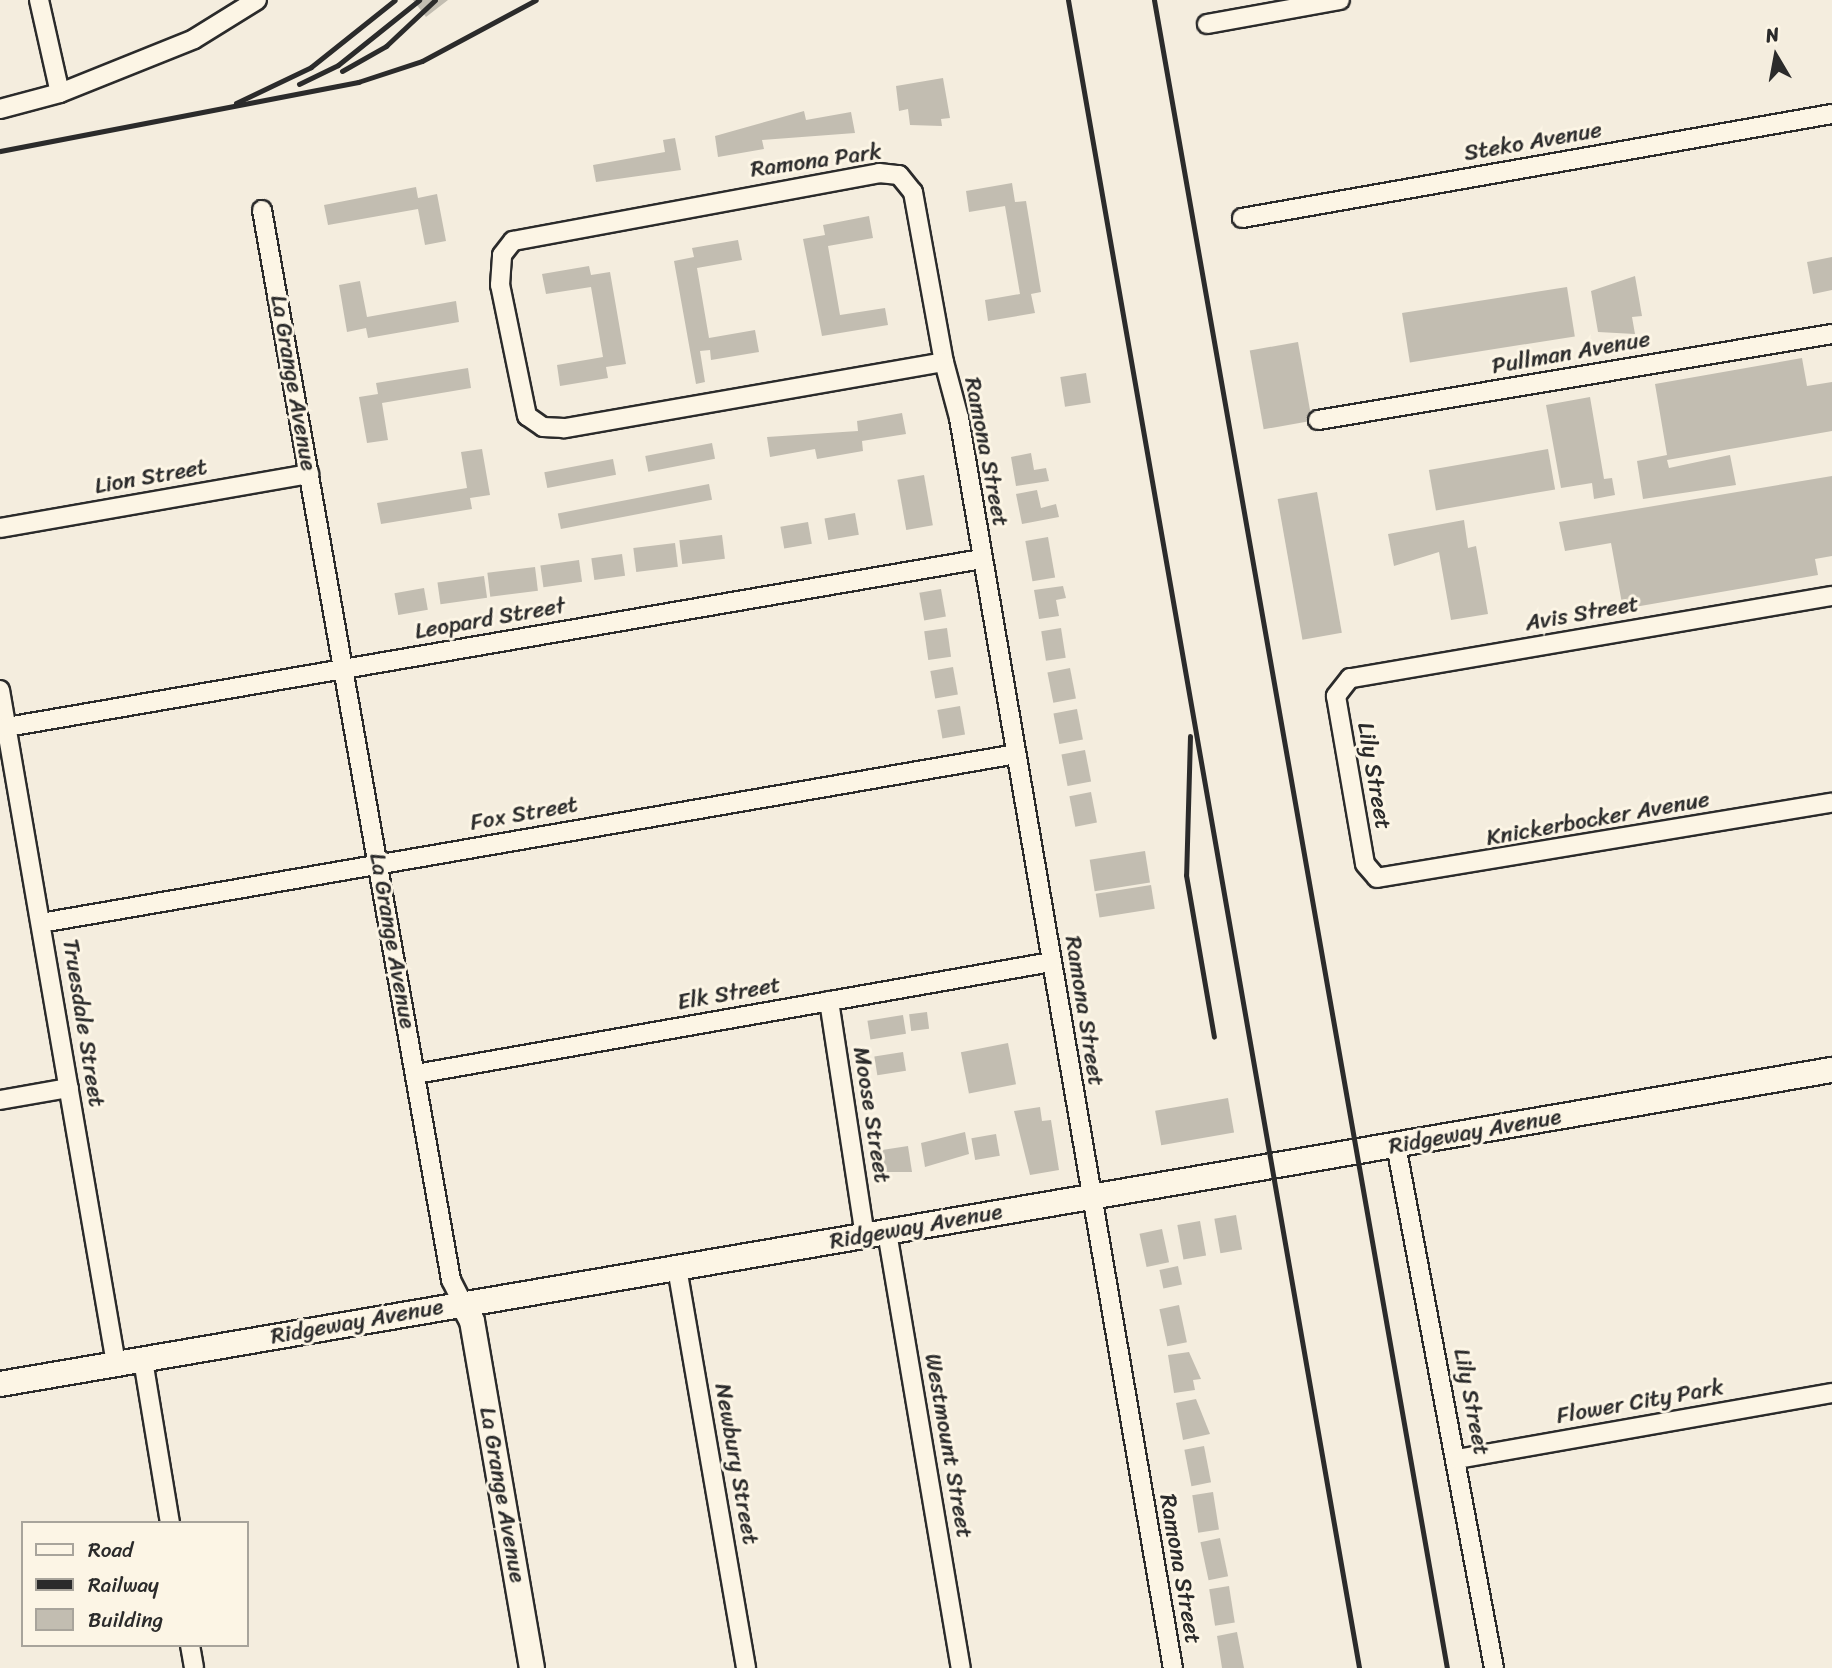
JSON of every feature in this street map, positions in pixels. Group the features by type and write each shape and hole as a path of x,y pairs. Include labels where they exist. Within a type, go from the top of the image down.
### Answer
{"street":[{"path":"39,0 60,93"},
{"path":"0,109 60,93 194,39 257,0"},
{"path":"1207,24 1340,0"},
{"name":"Steko Avenue","path":"1242,218 1832,114"},
{"name":"Ramona Park","path":"889,172 914,192 944,362 543,427 527,416 519,396 500,285 502,255 513,241 540,232 889,172"},
{"name":"La Grange Avenue","path":"262,210 451,1280 472,1321 532,1668"},
{"name":"Pullman Avenue","path":"1318,420 1832,334"},
{"name":"Ramona Street","path":"944,362 982,559 1089,1198 1173,1668"},
{"name":"Lion Street","path":"0,528 309,474"},
{"name":"Leopard Street","path":"6,727 982,559"},
{"name":"Avis Street","path":"1340,683 1832,596"},
{"name":"Lily Street","path":"1340,683 1338,709 1365,864 1372,876"},
{"name":"Truesdale Street","path":"0,690 116,1364"},
{"name":"Fox Street","path":"41,923 1016,754"},
{"name":"Knickerbocker Avenue","path":"1372,876 1389,879 1832,803"},
{"name":"Elk Street","path":"416,1074 1051,962"},
{"name":"Moose Street","path":"829,1001 876,1234"},
{"name":"Ridgeway Avenue","path":"0,1384 1832,1070"},
{"path":"0,1100 69,1088"},
{"name":"Lily Street","path":"1396,1145 1457,1459 1494,1668"},
{"name":"Westmount Street","path":"876,1234 961,1668"},
{"name":"Newbury Street","path":"677,1268 747,1668"},
{"path":"143,1360 170,1521"},
{"name":"Flower City Park","path":"1457,1459 1832,1393"},
{"path":"190,1647 194,1668"}],"building":[{"path":"413,0 448,0 426,17"},
{"path":"943,78 950,118 941,119 942,126 910,125 908,109 899,111 896,86"},
{"path":"804,111 806,120 851,112 855,133 762,140 764,149 718,157 715,136"},
{"path":"675,138 681,170 596,182 593,165 665,152 663,140"},
{"path":"1012,183 1015,202 1026,201 1041,292 1031,294 1035,313 988,321 985,300 1020,294 1005,206 969,212 966,191"},
{"path":"416,187 418,198 437,194 446,241 425,245 418,209 328,225 324,205"},
{"path":"869,216 873,238 828,246 840,315 885,308 888,325 822,336 803,239 825,235 823,225"},
{"path":"738,240 742,260 697,268 709,338 755,330 759,352 711,360 710,350 700,351 705,382 696,384 674,261 694,257 692,248"},
{"path":"1832,257 1832,290 1813,294 1807,262"},
{"path":"589,266 591,275 610,272 626,364 606,367 608,378 560,386 557,365 603,357 591,287 546,294 542,274"},
{"path":"1635,276 1642,316 1632,317 1635,334 1598,332 1591,291"},
{"path":"360,281 367,317 456,301 459,322 368,338 366,328 347,332 339,285"},
{"path":"1567,287 1575,336 1410,363 1402,313"},
{"path":"1298,342 1312,421 1264,429 1250,351"},
{"path":"1802,358 1807,386 1832,382 1832,431 1667,460 1669,468 1730,455 1736,485 1643,499 1637,461 1667,455 1655,384"},
{"path":"468,368 471,388 382,403 388,440 367,443 359,397 378,394 376,383"},
{"path":"1086,373 1091,403 1065,407 1060,377"},
{"path":"1590,397 1604,479 1612,478 1615,495 1594,499 1592,483 1561,488 1546,405"},
{"path":"902,413 906,434 862,441 863,451 817,459 815,449 770,457 767,437 858,431 857,421"},
{"path":"712,443 715,459 648,472 645,456"},
{"path":"482,449 490,495 470,498 472,509 381,524 377,503 467,488 461,452"},
{"path":"1548,449 1555,489 1436,510 1429,470"},
{"path":"1031,453 1034,470 1046,468 1049,481 1016,486 1011,457"},
{"path":"613,459 616,475 547,488 544,472"},
{"path":"924,475 933,525 906,530 897,480"},
{"path":"1832,476 1832,556 1815,559 1818,575 1623,609 1611,543 1565,551 1559,522"},
{"path":"709,484 712,500 561,529 558,513"},
{"path":"1037,490 1041,508 1056,504 1059,517 1022,524 1016,494"},
{"path":"1317,492 1342,633 1302,640 1278,499"},
{"path":"855,513 859,535 828,540 824,518"},
{"path":"1464,520 1468,548 1476,546 1488,614 1451,620 1439,552 1394,566 1388,534"},
{"path":"808,522 812,544 784,549 780,527"},
{"path":"722,535 725,559 682,564 679,540"},
{"path":"1048,537 1055,577 1032,581 1025,541"},
{"path":"675,543 678,567 636,572 633,548"},
{"path":"622,554 625,576 594,580 591,558"},
{"path":"579,560 582,582 543,587 540,565"},
{"path":"535,567 538,591 490,597 487,573"},
{"path":"484,576 487,598 441,604 437,583"},
{"path":"1063,586 1066,598 1056,600 1059,616 1039,619 1034,590"},
{"path":"424,588 428,610 398,615 394,593"},
{"path":"941,589 946,617 924,620 919,593"},
{"path":"947,628 951,657 928,660 924,631"},
{"path":"1061,628 1066,658 1046,661 1041,631"},
{"path":"953,667 958,695 935,699 930,671"},
{"path":"1070,668 1076,698 1053,703 1047,672"},
{"path":"960,706 965,735 942,739 937,710"},
{"path":"1077,709 1083,739 1059,744 1053,714"},
{"path":"1085,750 1091,781 1068,786 1061,755"},
{"path":"1091,792 1097,822 1075,827 1069,796"},
{"path":"1145,851 1150,883 1095,891 1090,860"},
{"path":"1151,885 1155,909 1099,917 1096,894"},
{"path":"927,1012 929,1029 911,1031 909,1014"},
{"path":"903,1015 906,1034 870,1039 867,1021"},
{"path":"1008,1043 1016,1084 969,1093 961,1052"},
{"path":"903,1052 906,1071 877,1075 874,1057"},
{"path":"1228,1098 1234,1132 1161,1145 1155,1111"},
{"path":"1040,1107 1042,1121 1051,1120 1059,1170 1030,1175 1014,1111"},
{"path":"965,1132 969,1154 925,1167 921,1143"},
{"path":"996,1134 1000,1156 975,1160 971,1138"},
{"path":"908,1146 912,1172 885,1172 882,1150"},
{"path":"1236,1215 1242,1249 1220,1253 1214,1219"},
{"path":"1200,1221 1206,1255 1183,1259 1177,1225"},
{"path":"1162,1229 1169,1262 1147,1267 1140,1234"},
{"path":"1178,1266 1182,1285 1163,1289 1159,1270"},
{"path":"1179,1305 1187,1342 1167,1346 1159,1309"},
{"path":"1189,1352 1201,1379 1193,1380 1195,1390 1174,1393 1168,1355"},
{"path":"1196,1399 1210,1434 1183,1440 1176,1403"},
{"path":"1204,1446 1211,1482 1191,1486 1184,1450"},
{"path":"1213,1492 1219,1530 1198,1533 1192,1495"},
{"path":"1220,1538 1228,1576 1209,1580 1200,1542"},
{"path":"1229,1586 1235,1623 1215,1626 1209,1589"},
{"path":"1237,1632 1244,1668 1222,1668 1217,1636"}],"railway":[{"path":"236,103 311,67 395,0"},
{"path":"299,84 338,65 419,0"},
{"path":"342,71 386,46 435,0"},
{"path":"0,151 358,82 422,61 536,0"},
{"path":"1068,0 1359,1668"},
{"path":"1154,0 1447,1668"},
{"path":"1190,736 1186,875 1214,1037"}]}
